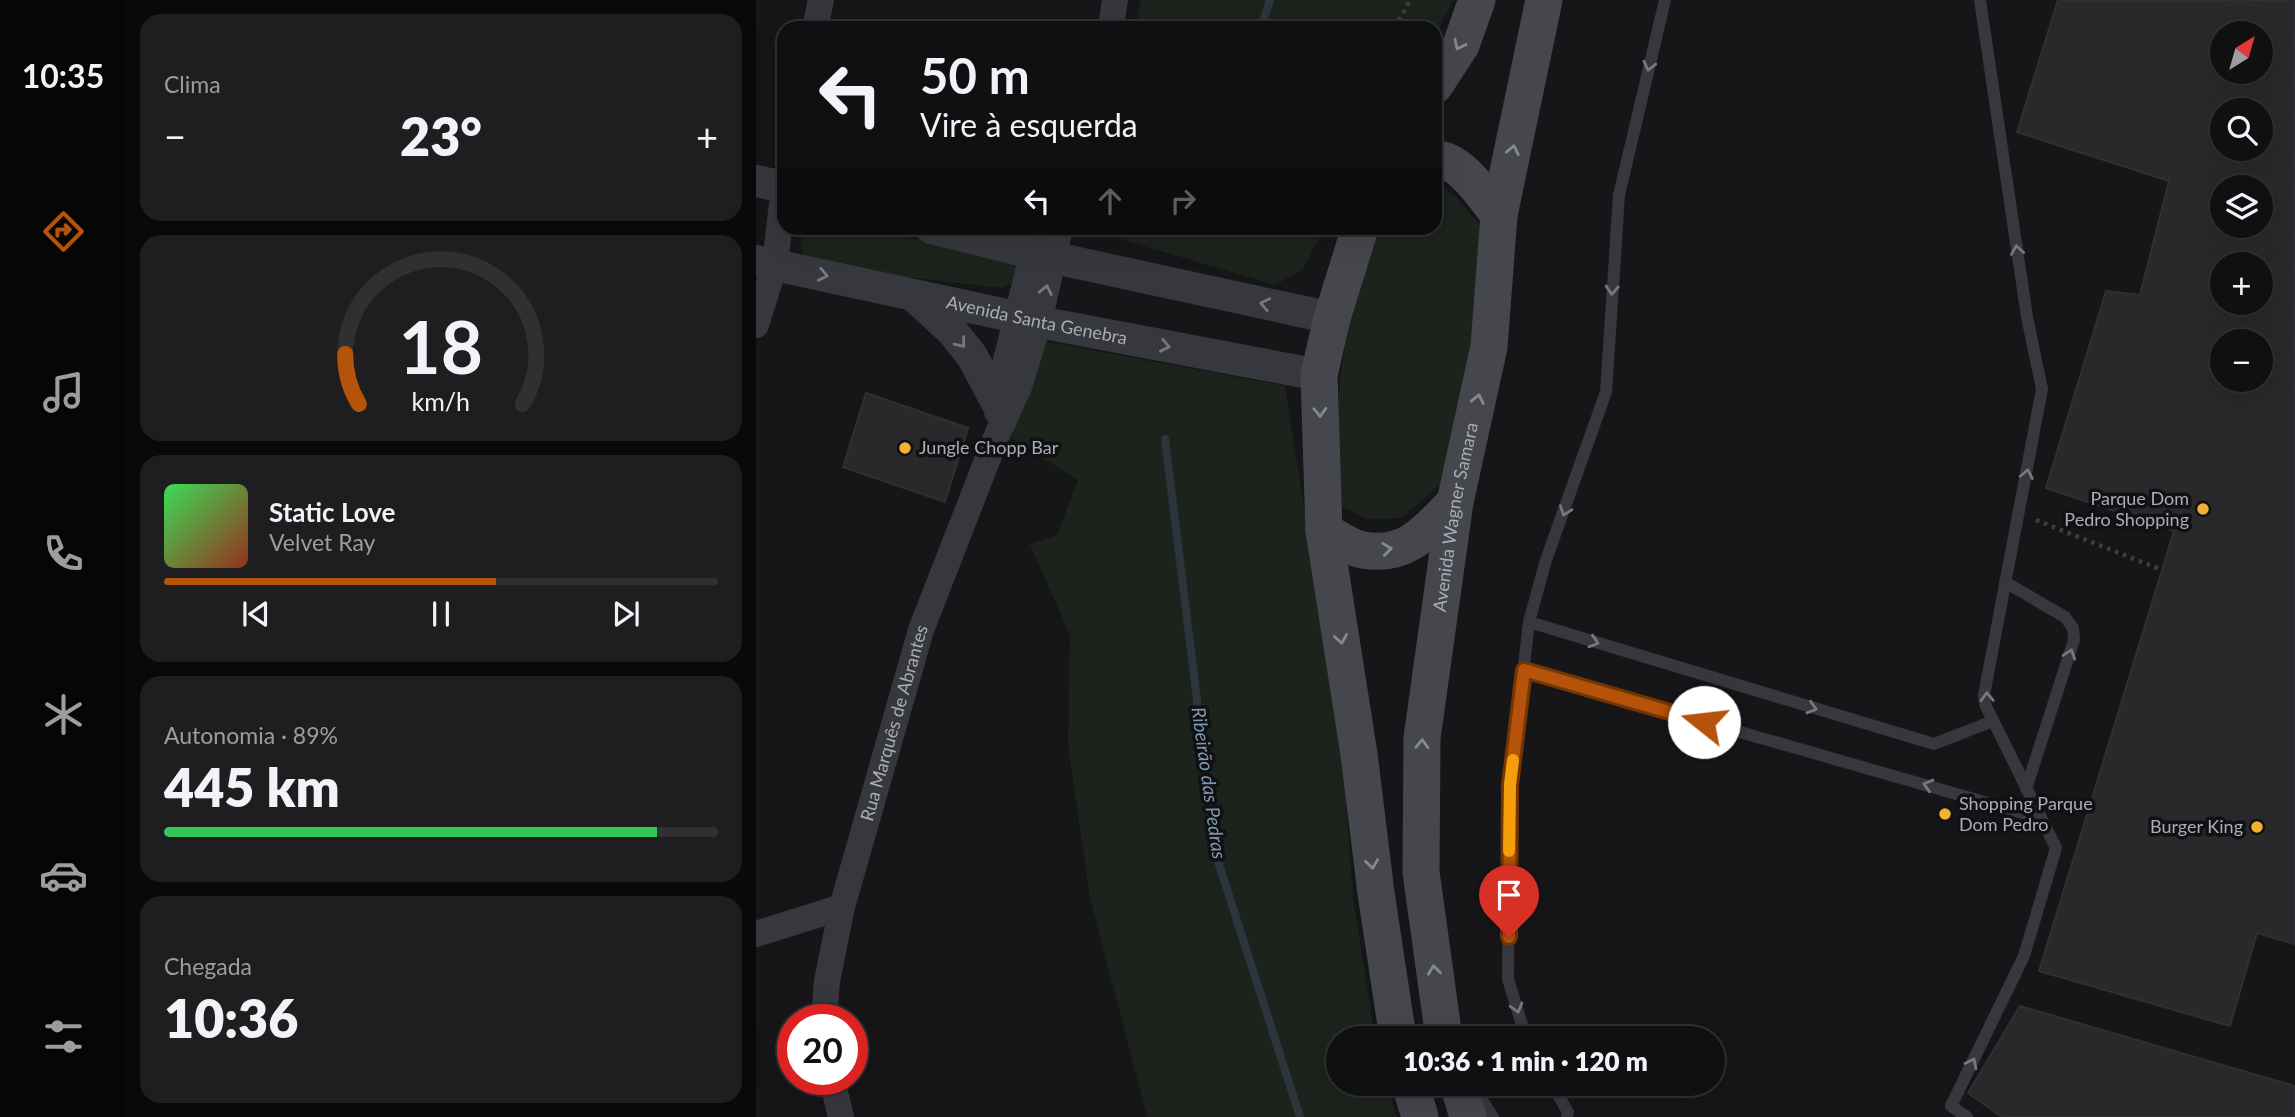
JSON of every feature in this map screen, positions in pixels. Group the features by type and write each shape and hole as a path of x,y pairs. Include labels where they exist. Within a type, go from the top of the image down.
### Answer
{"main road":[{"path":"1442,75 1461,45 1477,0"},
{"name":"Avenida Wagner Samara","path":"1442,1026 1421,872 1422,738 1455,502 1489,347 1499,215 1544,0"},
{"path":"1442,159 1465,173 1499,215"},
{"path":"1358,235 1332,318 1319,374 1324,531 1359,754 1396,1026"},
{"path":"1324,531 1361,550 1392,551 1421,537 1455,502"},
{"path":"1413,1096 1419,1117"},
{"path":"1462,1096 1468,1117"}],"street":[{"path":"817,21 821,0"},
{"path":"1112,21 1115,0"},
{"path":"756,181 777,186"},
{"path":"756,326 765,262 777,215"},
{"path":"1001,235 1046,241 1332,318"},
{"name":"Rua Marquês de Abrantes","path":"825,1004 827,981 842,908 921,630 997,435 1019,387 1028,319 1046,241"},
{"name":"Avenida Santa Genebra","path":"765,262 1028,319 1319,374"},
{"path":"913,295 952,331 972,356 997,403"},
{"name":"Rua Marquês de Abrantes","path":"997,435 997,403 1028,319"},
{"path":"756,934 842,908"},
{"path":"836,1095 841,1117"}],"lane":[{"path":"1522,1026 1508,979 1510,785 1529,622 1546,560 1606,392 1619,195 1665,0"},
{"path":"1968,1117 1949,1112 2024,956 2056,848 1985,704 1984,695 2042,389 2027,317 1980,0"},
{"path":"2005,582 2065,617 2073,628 2074,640 2026,789"},
{"path":"1529,622 1934,744 1993,721"},
{"path":"1524,670 2040,818"},
{"path":"1479,1096 1493,1117"},
{"path":"1558,1096 1568,1112 1567,1117"}],"path":[{"path":"1399,21 1410,0"},
{"path":"2020,514 2162,570"}],"shaded area":[{"path":"1141,0 1453,0 1442,22 1136,21"},
{"path":"1442,187 1456,197 1486,232 1476,346 1448,478 1401,518 1367,519 1332,501 1340,378 1350,316 1371,235 1442,235"},
{"path":"802,235 895,235 999,252 1017,260 1014,282 1002,288 807,265 800,246"},
{"path":"1107,235 1321,235 1302,270 1275,285"},
{"path":"1043,341 1285,386 1342,751 1353,897 1373,1026 1326,1026 1326,1096 1391,1096 1397,1117 1147,1117 1090,897 1068,745 1070,635 1030,544 1057,535 1078,480 1011,438"}],"building":[{"name":"Parque Dom Pedro Shopping","path":"2058,0 2295,0 2295,944 2257,933 2230,1026 2039,971 2174,531 2046,488 2106,291 2140,295 2169,181 2017,132"},
{"name":"Jungle Chopp Bar","path":"866,393 968,428 945,502 843,467"},
{"path":"2020,1006 2295,1086 2295,1117 2002,1117 1968,1093"}],"waterway":[{"name":"Ribeirão das Pedras","path":"1263,21 1270,0"},
{"name":"Ribeirão das Pedras","path":"1165,439 1216,855 1300,1117"}],"slow traffic":[{"path":"1509,851 1513,760"}],"place":[{"name":"Jungle Chopp Bar","path":"905,448"},
{"name":"Parque Dom Pedro Shopping","path":"2203,509"},
{"name":"Shopping Parque Dom Pedro","path":"1945,814"},
{"name":"Burger King","path":"2257,827"}],"route":[{"path":"1509,937 1510,785 1524,670 1704,722"}]}
